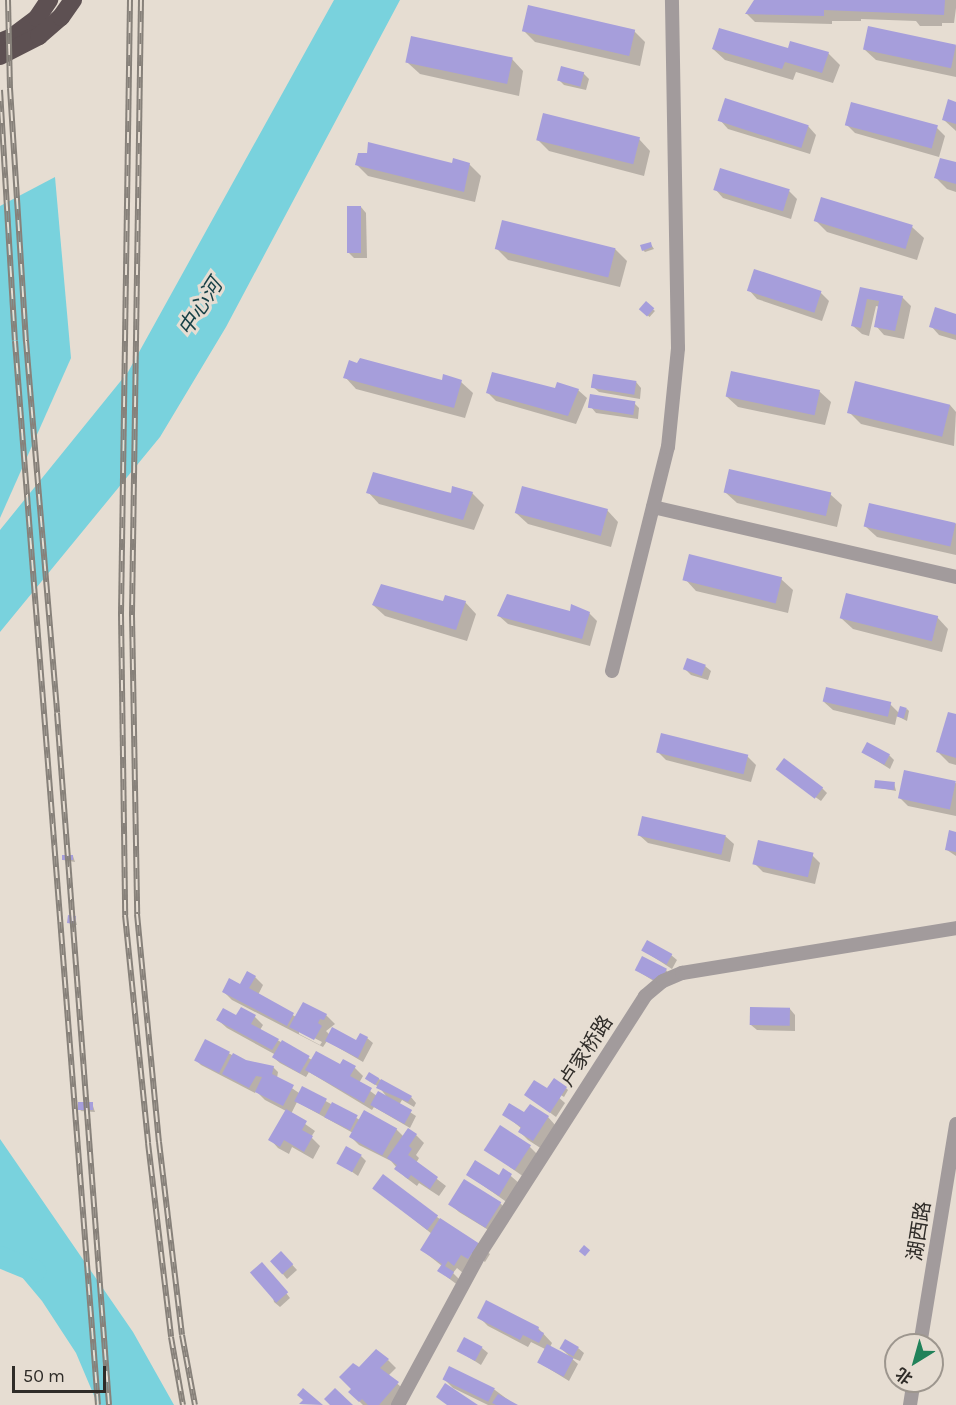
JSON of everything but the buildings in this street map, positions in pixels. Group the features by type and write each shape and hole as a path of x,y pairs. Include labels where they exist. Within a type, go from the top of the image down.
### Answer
{"highway":[{"path":"0,42 12,37 37,18 49,0"},
{"path":"0,56 39,36 62,17 73,0"}],"street":[{"path":"612,671 668,447 678,348 672,0"},
{"path":"653,507 956,577"},
{"name":"卢家桥路","path":"398,1405 479,1255 645,996 663,981 682,972 956,928"},
{"name":"湖西路","path":"922,1333 956,1124"}],"water":[{"name":"中心河","path":"334,0 400,0 226,327 160,437 0,632 0,530 128,372"},
{"path":"55,177 71,358 0,518 0,206"},
{"path":"0,1139 133,1332 174,1405 98,1405 76,1353 42,1301 0,1251"}],"waterway":[{"path":"0,1257 35,1271"}],"railway":[{"path":"8,0 10,88 26,341 57,713 109,1405"},
{"path":"130,0 121,614 125,915 148,1143 171,1337 183,1405"},
{"path":"141,0 132,615 137,914 159,1142 182,1335 195,1405"},
{"path":"0,90 15,341 98,1405"}]}
